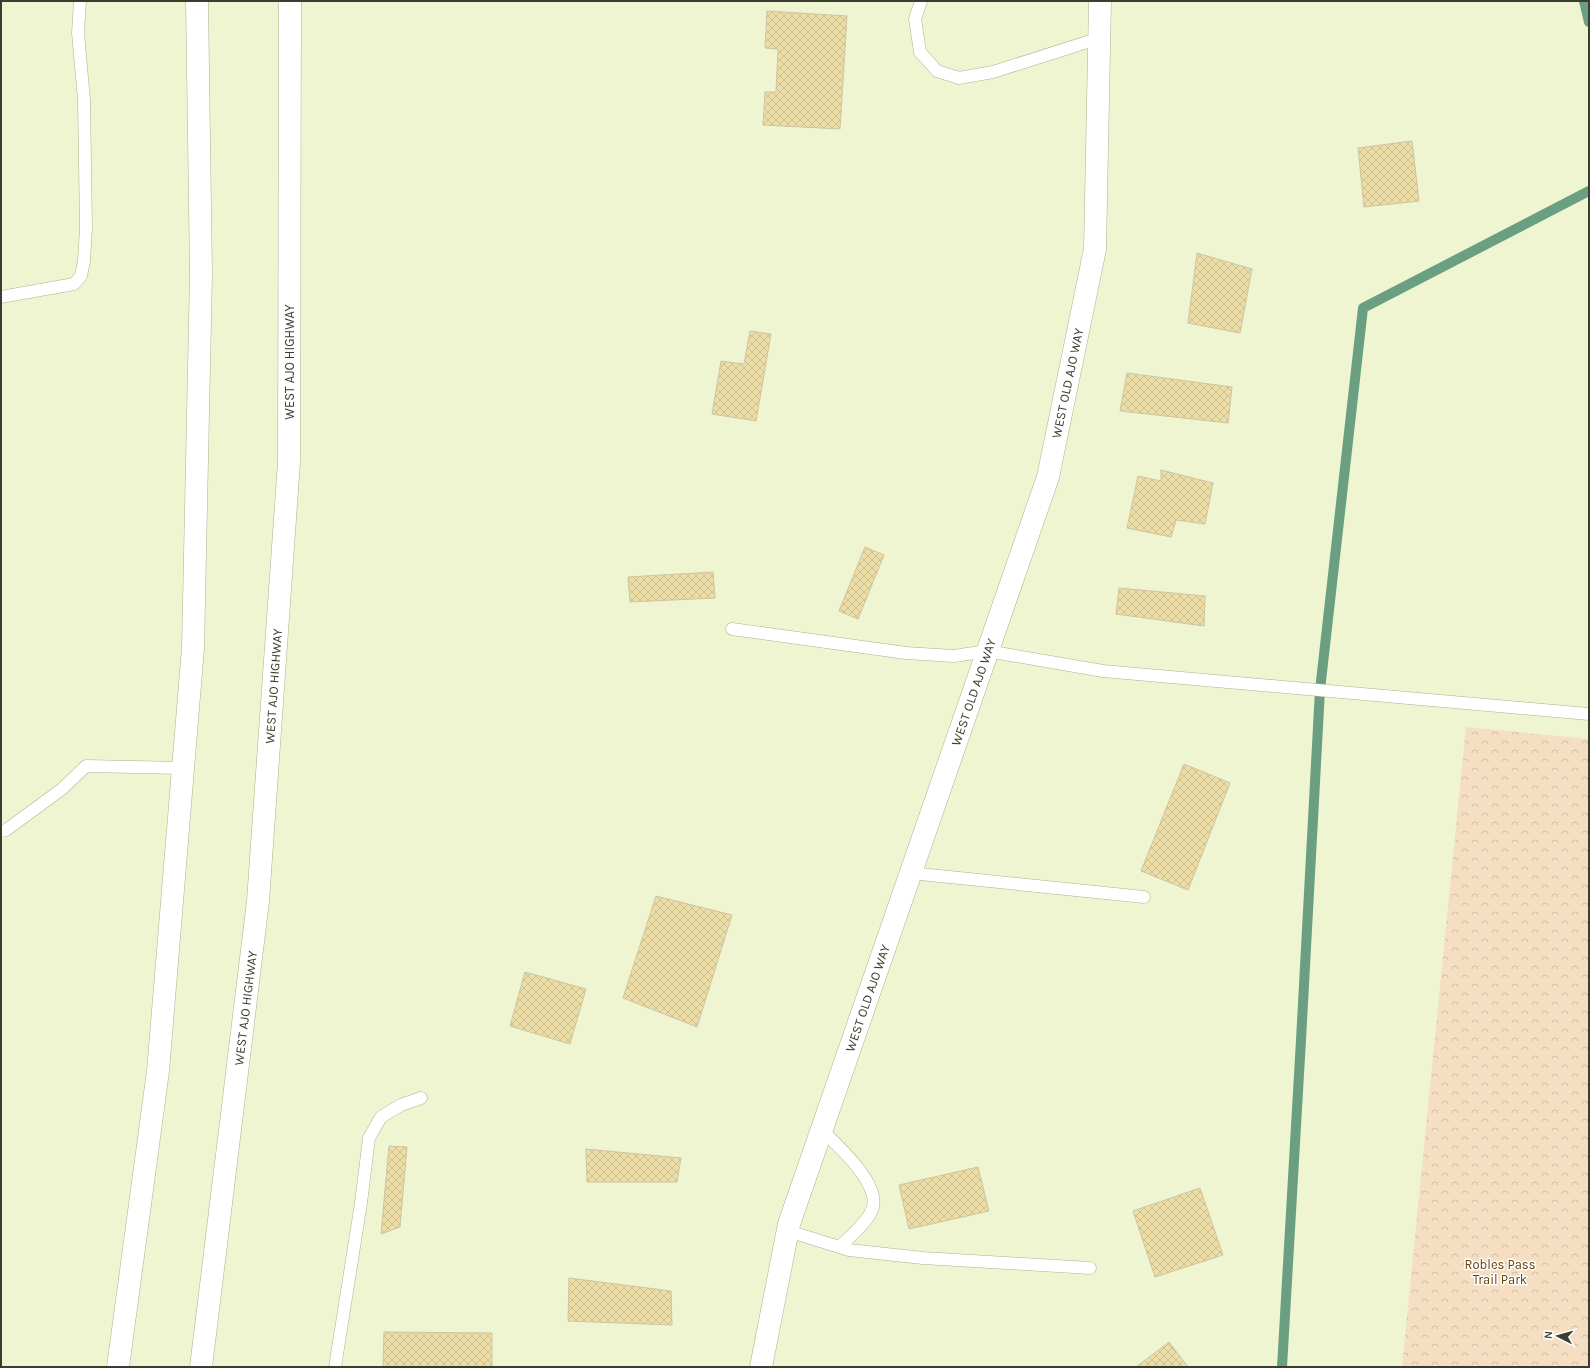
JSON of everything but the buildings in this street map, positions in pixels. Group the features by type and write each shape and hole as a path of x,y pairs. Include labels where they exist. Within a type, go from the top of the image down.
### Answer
{"main road":[{"path":"118,1367 158,1071 193,648 201,274 197,1"},
{"name":"WEST AJO HIGHWAY","path":"202,1367 258,901 289,462 290,1"},
{"name":"WEST OLD AJO WAY","path":"761,1367 788,1231 821,1129 1048,477 1095,250 1100,1"}],"lane":[{"path":"1,297 74,284 81,276 85,248 86,165 84,100 78,33 80,1"},
{"path":"921,1 915,19 920,52 937,71 959,78 993,72 1100,38"},
{"path":"732,629 906,653 954,656 987,651 1103,671 1589,714"},
{"path":"1,831 6,830 62,789 86,766 183,768"},
{"path":"910,872 1144,897"},
{"path":"334,1367 361,1203 369,1138 382,1117 401,1105 420,1098"},
{"path":"821,1129 847,1154 868,1181 872,1193 873,1207 861,1227 838,1247"},
{"path":"788,1231 849,1250 923,1258 1090,1268"}],"green space":[{"name":"Robles Pass Trail Park","path":"1466,727 1589,739 1589,1367 1402,1367"}],"waterway":[{"path":"1584,1 1589,22"},
{"path":"1282,1367 1320,690 1363,308 1589,191"}]}
